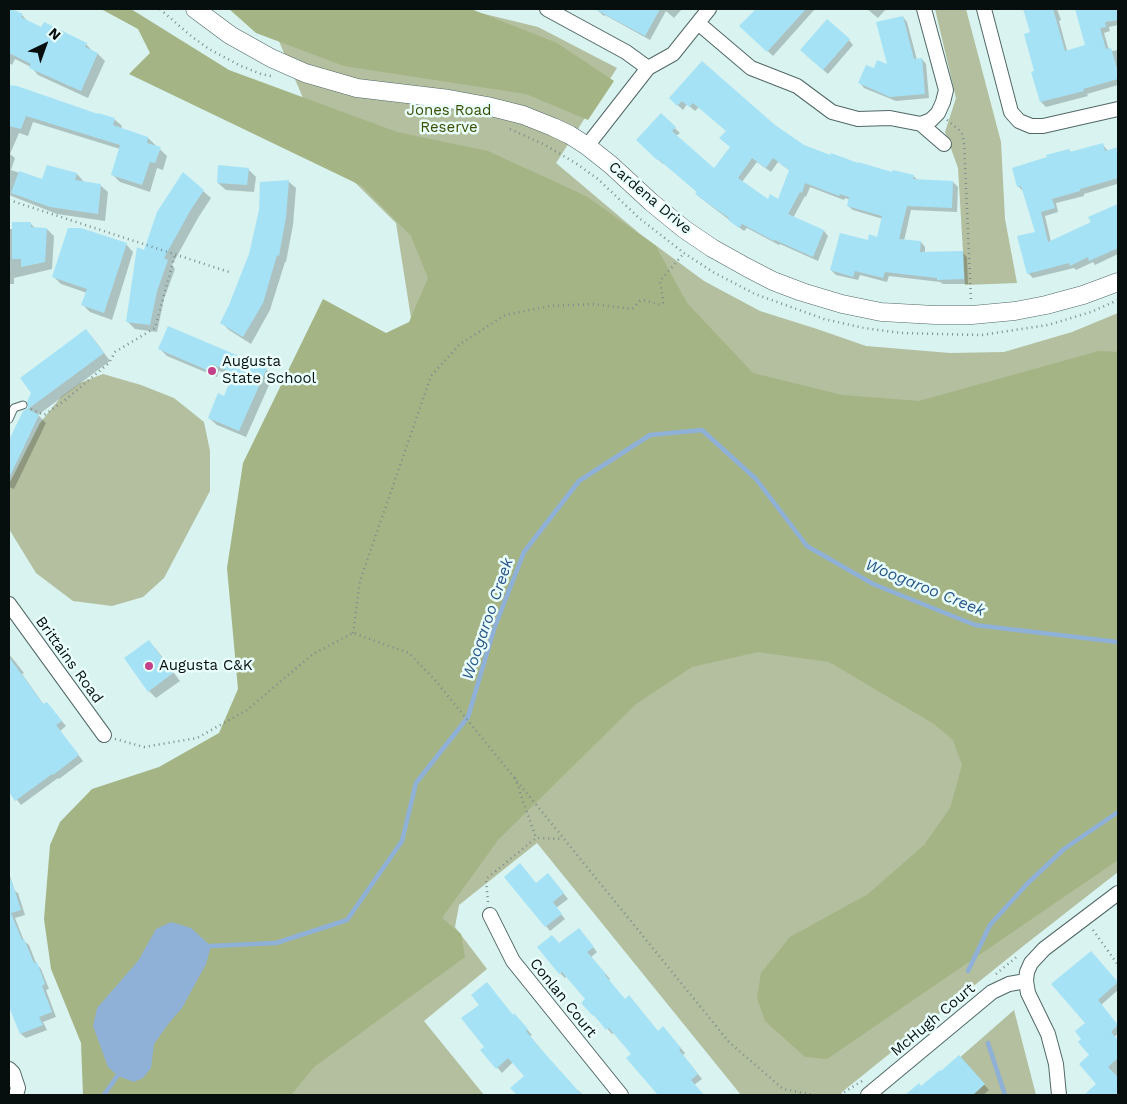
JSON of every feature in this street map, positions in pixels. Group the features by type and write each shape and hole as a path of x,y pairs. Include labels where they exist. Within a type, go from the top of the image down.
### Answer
{"street":[{"name":"Cardena Drive","path":"195,9 230,35 271,58 305,73 357,88 477,104 523,115 553,127 587,146 684,229 712,248 773,281 842,304 881,312 935,316 972,315 1015,311 1046,305 1118,282"},
{"path":"547,9 626,52 648,68"},
{"path":"587,146 648,68 673,54 709,9"},
{"path":"921,124 931,120 938,113 946,90 924,9"},
{"path":"984,9 1011,112 1020,121 1031,126 1043,126 1118,109"},
{"path":"698,24 751,68 797,86 832,112 858,119 890,118 921,124 944,144"},
{"name":"Brittains Road","path":"9,604 104,735"},
{"path":"1059,1095 1056,1064 1048,1034 1028,993 1027,972 1030,963 1037,956 1118,893"},
{"name":"Conlan Court","path":"490,915 513,961 621,1095"},
{"name":"McHugh Court","path":"868,1095 992,992 1008,984 1026,980"},
{"path":"9,1069 13,1073 18,1088 16,1095"}],"lane":[{"path":"9,420 14,408 23,405"}],"path":[{"path":"160,9 209,49 241,66 261,74 276,77"},
{"path":"938,113 959,130 964,141 972,315"},
{"path":"353,634 360,581 431,376 460,344 505,315 550,306 592,304 632,309 643,300 658,305 662,304 660,281 684,253 639,218 598,180 577,164 545,145 509,128"},
{"path":"9,200 232,273"},
{"path":"23,405 44,415 64,401 109,362 114,352 156,328 175,255"},
{"path":"104,735 144,747 197,738 247,710 313,654 353,634 409,652 435,680 514,776 729,1042 783,1089 814,1095"},
{"path":"514,776 536,838"},
{"path":"490,915 486,879 536,838 564,839"},
{"path":"1084,918 1118,965"},
{"path":"840,1095 866,1078"}],"green space":[{"path":"101,9 131,9 229,70 397,132 488,151 586,196 656,246 687,303 753,373 842,395 919,401 1099,351 1118,352 1118,860 827,1059 805,1057 765,1021 757,998 761,973 790,937 868,894 924,845 950,808 962,765 953,740 934,724 829,662 758,652 692,667 636,704 498,840 442,918 461,934 465,957 314,1067 291,1095 83,1095 81,1043 51,969 44,919 50,845 60,822 92,789 159,767 219,733 238,689 227,568 243,463 323,299 386,333 409,322 428,278 411,236 362,186 129,74 150,53 138,29"},
{"path":"229,9 471,9 557,43 614,81 588,120 526,94 344,66 256,33"},
{"name":"Jones Road Reserve","path":"464,9 538,27 617,68 556,163 639,233 704,281 760,311 866,346 950,353 1004,352 1072,332 1118,313 1118,872 1022,947 842,1092 841,1095 741,1095 537,843 459,905 455,927 487,969 424,1021 484,1095 104,1095 414,337 396,223 327,155 273,27"},
{"path":"935,9 966,9 1001,142 1005,219 1017,283 965,285 958,168 945,132 956,98"},
{"path":"103,374 141,385 174,398 204,422 210,451 210,491 164,578 143,597 112,606 73,601 36,573 9,529 9,484 40,423 61,397 80,383"},
{"path":"1014,1010 1036,1095 968,1095 957,1060"}],"water":[{"path":"171,922 191,928 211,946 206,964 182,1008 154,1044 151,1068 143,1078 134,1082 118,1076 108,1067 93,1026 97,1008 138,961 156,929"}],"building":[{"path":"9,9 23,14 21,17 41,27 44,22 87,43 85,47 98,53 81,91 29,68 31,64 9,53"},
{"path":"595,9 660,9 645,36"},
{"path":"756,9 806,9 767,52 739,26"},
{"path":"1023,9 1053,9 1065,51 1085,45 1075,9 1118,9 1118,20 1105,22 1106,27 1100,28 1106,49 1111,48 1118,72 1118,79 1083,89 1084,91 1040,102 1031,72 1034,71 1024,34 1030,32"},
{"path":"903,16 914,59 922,58 925,94 890,97 858,83 866,65 874,68 877,60 887,64 876,22"},
{"path":"827,19 850,39 823,70 800,50"},
{"path":"702,61 775,125 804,145 858,163 892,172 893,170 914,175 913,179 953,181 952,208 907,206 899,239 921,241 920,252 963,251 964,279 937,280 937,278 885,272 883,278 855,271 853,277 830,270 840,233 868,240 869,234 877,237 882,216 847,206 849,197 840,194 839,196 805,183 802,193 800,192 788,214 824,230 813,257 774,241 742,224 739,228 728,220 729,218 695,194 697,192 657,160 636,140 661,113 676,127 672,131 714,168 730,147 719,138 726,131 693,103 689,107 682,101 677,106 669,98","holes":["752,158 766,168 773,158 789,170 778,199 770,194 768,199 738,178"]},
{"path":"9,85 115,118 113,125 148,137 147,143 161,147 155,163 150,162 142,185 111,175 120,145 26,116 21,129 9,126"},
{"path":"1103,143 1105,151 1118,147 1118,178 1052,199 1055,208 1041,212 1048,242 1091,222 1088,217 1118,204 1118,248 1089,261 1088,257 1070,266 1069,263 1027,274 1017,236 1035,232 1021,186 1017,187 1012,168 1047,157 1046,155 1069,149 1070,152"},
{"path":"47,165 77,173 75,180 101,184 98,214 50,207 11,193 19,171 42,179"},
{"path":"218,165 249,168 247,185 217,183"},
{"path":"183,172 204,190 164,258 168,260 157,291 150,325 126,322 137,247 144,250 157,212"},
{"path":"289,180 286,217 279,256 277,255 263,303 243,337 220,323 249,254 259,210 260,182"},
{"path":"12,222 31,222 31,227 47,228 45,262 21,267 21,259 12,259"},
{"path":"68,228 81,228 127,243 104,313 81,305 87,289 52,277"},
{"path":"168,326 267,368 239,431 208,418 218,393 224,396 233,373 212,364 209,371 158,349"},
{"path":"86,329 104,353 28,409 39,415 9,478 9,440 23,411 28,407 27,402 31,393 20,378"},
{"name":"Augusta C&K","path":"149,640 173,673 148,692 124,658"},
{"path":"9,657 43,704 47,702 62,721 56,725 79,755 15,801 9,792"},
{"path":"520,863 536,883 548,873 564,893 553,902 562,914 545,927 504,877"},
{"path":"11,879 21,910 11,913 34,963 37,962 45,984 42,986 52,1012 39,1017 43,1025 20,1034 9,1007 9,880"},
{"path":"579,928 594,947 587,952 625,999 629,995 658,1031 663,1026 681,1048 679,1050 698,1074 691,1080 704,1095 658,1095 626,1058 631,1054 609,1028 606,1030 581,1003 585,999 562,972 559,974 537,947 552,935 559,943"},
{"path":"1091,951 1118,982 1098,1000 1118,1025 1111,1032 1118,1040 1118,1058 1108,1067 1118,1077 1118,1095 1084,1095 1096,1084 1079,1064 1089,1055 1078,1042 1081,1039 1075,1031 1085,1023 1051,984"},
{"path":"487,982 513,1015 514,1013 528,1029 526,1031 539,1047 582,1095 517,1095 510,1088 524,1076 508,1058 496,1069 480,1050 484,1047 461,1018 479,1005 471,995"},
{"path":"959,1055 985,1084 973,1095 905,1095 919,1083 921,1086"}],"waterway":[{"name":"Woogaroo Creek","path":"207,947 276,943 347,920 402,841 416,783 468,717 494,629 524,552 579,481 650,435 702,430 756,479 807,546 873,584 975,625 1118,642"},
{"path":"968,971 990,925 1027,884 1064,849 1118,812"},
{"path":"988,1043 1005,1095"},
{"name":"Woogaroo Creek","path":"104,1095 120,1072"}],"place":[{"name":"Augusta State School","path":"212,371"},
{"name":"Augusta C&K","path":"149,666"}]}
